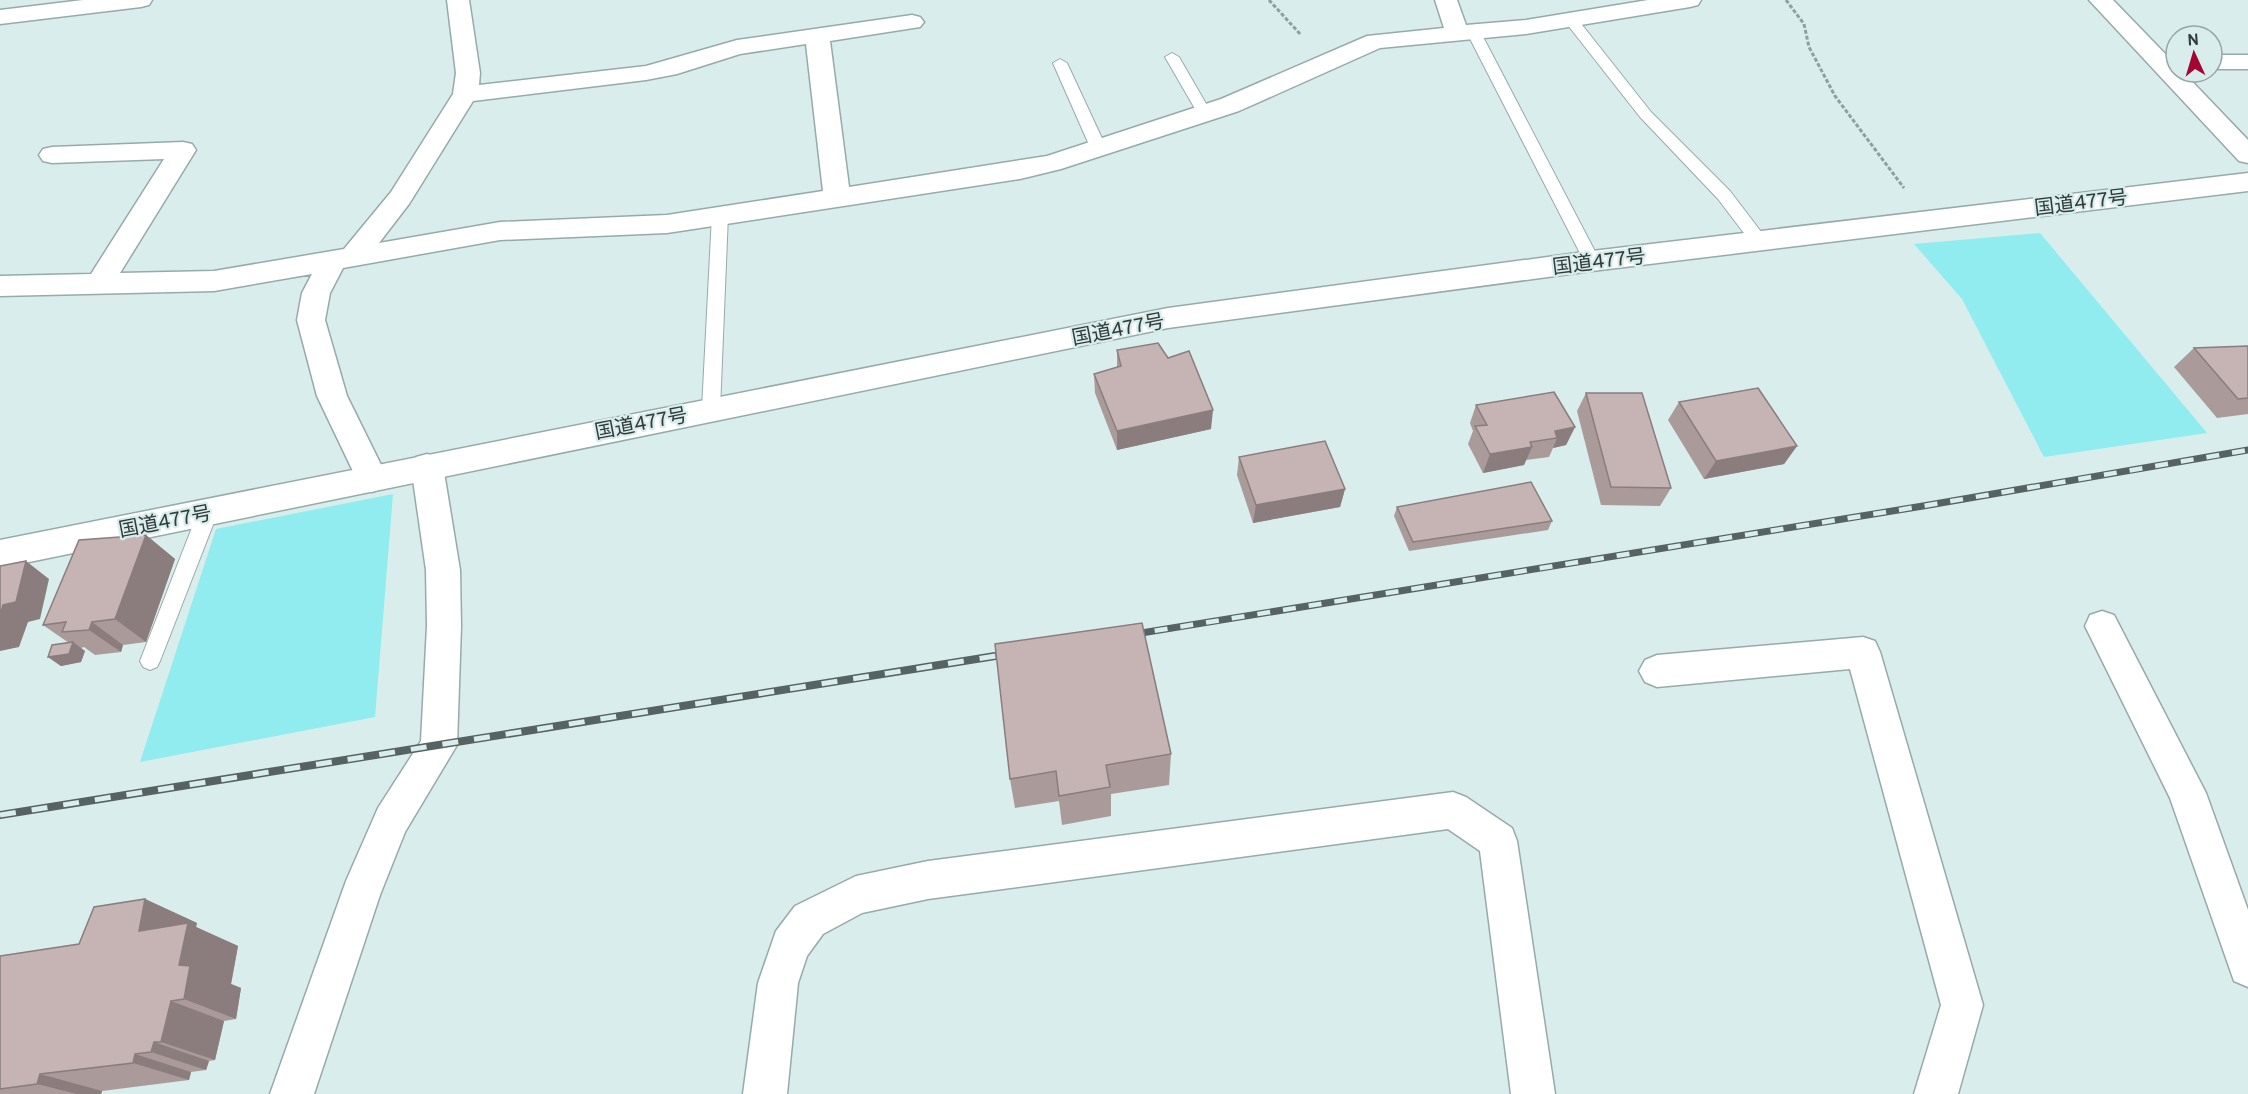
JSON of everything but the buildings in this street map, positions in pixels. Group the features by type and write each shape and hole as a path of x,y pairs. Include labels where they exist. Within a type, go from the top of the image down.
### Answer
{"main road":[{"path":"0,17 141,0"},
{"path":"372,479 332,396 311,320 316,293 343,259 400,198 465,94 468,74 458,0"},
{"path":"1446,0 1465,32"},
{"path":"0,286 214,281 500,231 667,224 1020,170 1230,105 1376,41 1526,27 1690,0"},
{"path":"2100,0 2164,59"},
{"path":"465,94 646,73 668,69 737,47 912,22"},
{"path":"818,35 837,198"},
{"path":"2224,62 2248,62"},
{"path":"2186,84 2248,156"},
{"path":"52,156 183,150 100,283"},
{"name":"国道477号","path":"0,554 1168,318 1592,261 2248,182"},
{"path":"292,1094 360,895 391,821 439,745 444,626 443,570 427,466"},
{"path":"2102,626 2187,793 2248,968"},
{"path":"1657,671 1863,652 1962,1005 1936,1094"},
{"path":"765,1094 778,983 790,945 809,920 856,895 939,879 1453,810 1498,841 1533,1094"}],"lane":[{"path":"1570,19 1640,103 1645,114 1724,195 1759,241"},
{"path":"1465,32 1592,261"},
{"path":"1172,57 1205,114"},
{"path":"1059,63 1098,147"},
{"path":"711,409 720,215"},
{"path":"150,661 208,512"}],"path":[{"path":"1269,0 1309,43 1332,60"},
{"path":"1786,0 1804,24 1809,47 1835,96 1865,139 1930,220"}],"shaded area":[{"path":"2040,233 2207,433 2044,457 1962,299 1914,244"},
{"path":"393,494 375,717 140,762 216,529"}],"railway":[{"path":"1129,635 1923,506 2248,450"},
{"path":"0,815 1014,653"}]}
